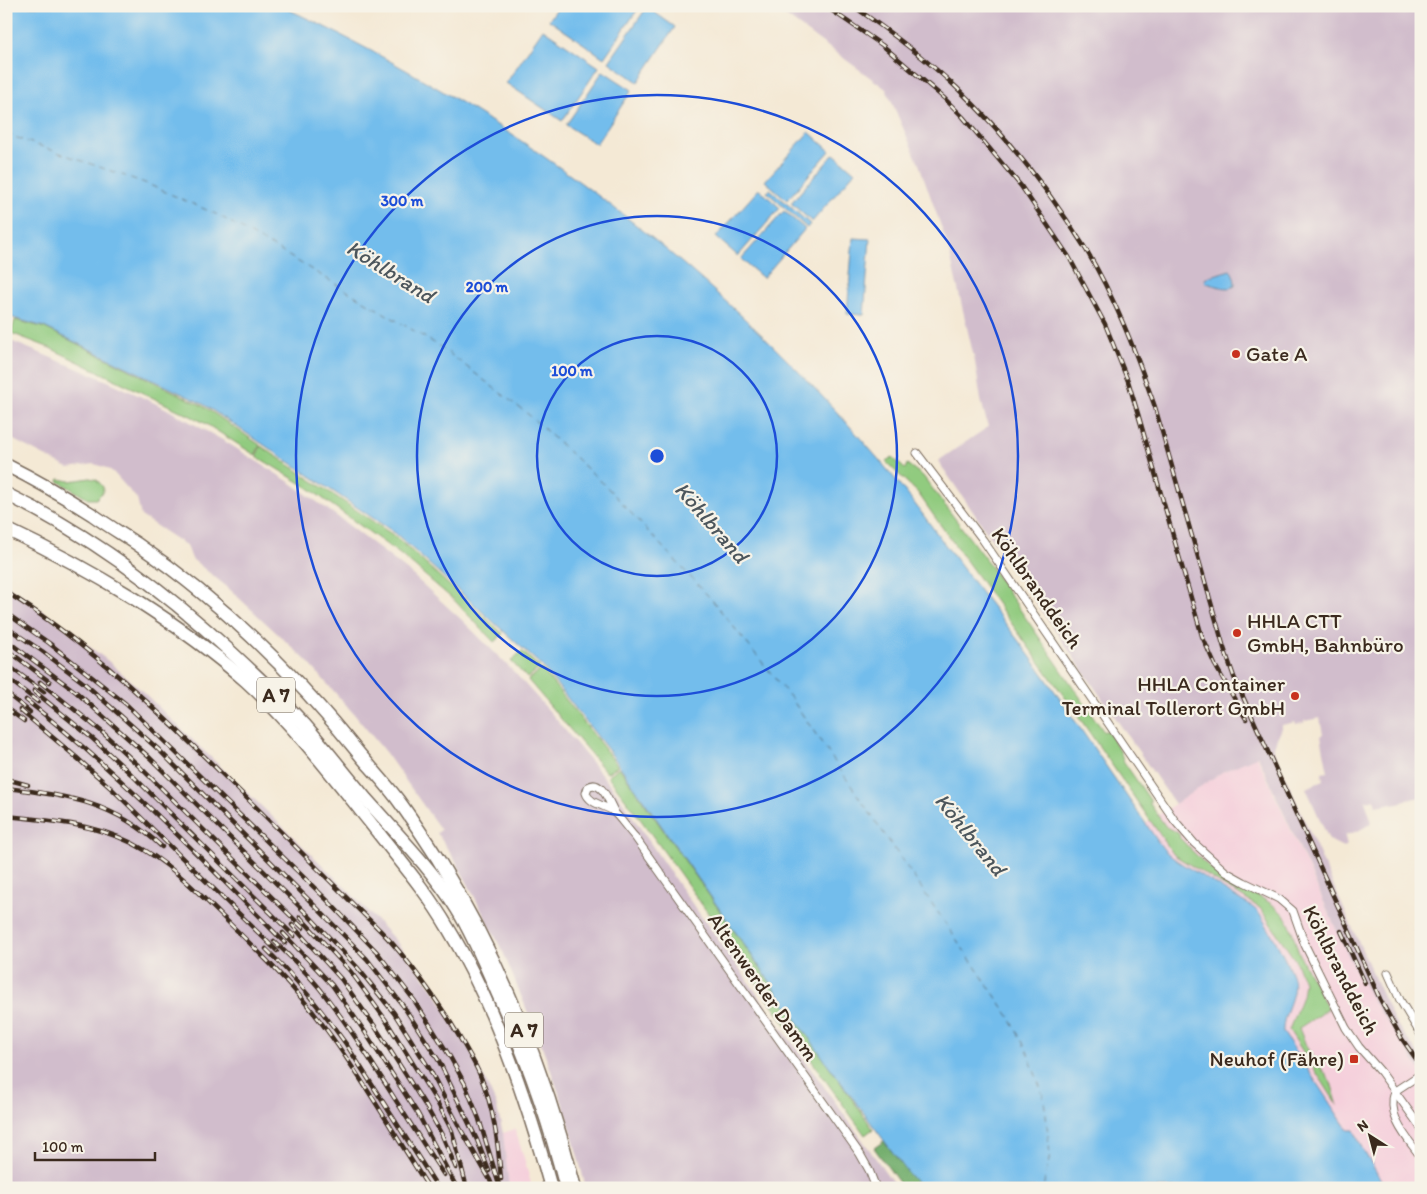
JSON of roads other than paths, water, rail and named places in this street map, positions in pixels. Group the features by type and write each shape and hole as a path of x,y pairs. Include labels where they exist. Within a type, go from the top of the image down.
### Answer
{"highway":[{"name":"A 7","path":"6,465 61,494 130,540 159,560 218,607 296,680 326,713 397,799 438,860 473,921 532,1078 549,1127 566,1188"},
{"name":"A 7","path":"6,494 102,548 194,618 278,697 413,852 441,887 464,921 509,994 552,1105 575,1188"},
{"name":"A 7","path":"6,529 57,554 118,589 192,636 247,682 292,727 335,778 431,901 448,927 470,968 502,1039 529,1113 551,1188"},
{"name":"A 7","path":"161,592 228,666"}],"street":[{"name":"Köhlbranddeich","path":"917,453 982,540 1175,821 1194,843 1226,872 1279,899 1293,911 1305,945 1346,1028 1359,1047 1381,1072 1421,1128"},
{"name":"Altenwerder Damm","path":"614,811 635,837 860,1154 876,1188"},
{"path":"1388,973 1400,1000 1421,1035"},
{"path":"1421,1068 1418,1076 1395,1091 1392,1103 1395,1118 1421,1157"}],"water":[{"name":"Köhlbrand","path":"6,6 281,6 369,50 454,98 536,151 616,209 691,271 763,337 832,406 914,502 1035,663 1167,853 1256,910 1286,961 1294,982 1292,997 1283,1025 1283,1032 1348,1130 1354,1130 1362,1148 1386,1188 944,1188 941,1186 921,1188 826,1062 612,755 543,667 395,533 203,404 44,327 6,316"},
{"path":"559,6 640,6 604,58 549,20"},
{"path":"647,7 675,27 638,82 609,62"},
{"path":"543,29 599,67 562,121 506,83"},
{"path":"603,71 632,90 596,144 566,125"},
{"path":"809,132 830,151 787,200 765,181"},
{"path":"834,154 855,172 812,222 791,203"},
{"path":"759,189 780,208 738,256 716,237"},
{"path":"770,189 810,224 807,228 767,192"},
{"path":"784,211 805,229 763,278 741,259"},
{"path":"853,238 870,239 864,315 847,314"},
{"path":"1230,270 1235,286 1225,288 1206,283 1205,279 1208,277"}],"railway":[{"path":"825,6 882,45 963,117 1021,186 1069,257 1105,324 1128,381 1202,636 1215,665 1246,719"},
{"path":"853,6 932,66 975,106 1042,185 1096,267 1124,326 1155,407 1234,677 1380,999 1402,1039 1421,1066"},
{"path":"6,592 76,641 142,697 266,817 400,952 444,1013 480,1075 489,1100 495,1126 501,1179"},
{"path":"6,613 49,643 126,704 327,900 377,952 414,1000 465,1084 479,1119 500,1188"},
{"path":"6,627 84,683 159,750 367,959 404,1007 439,1061 477,1140 489,1171"},
{"path":"6,640 76,692 150,758 310,917 357,967 394,1013 429,1068 493,1188"},
{"path":"10,652 50,682"},
{"path":"6,664 44,692"},
{"path":"6,677 38,702"},
{"path":"40,682 101,731 140,767 303,928"},
{"path":"34,691 93,739 131,774 294,936"},
{"path":"6,693 30,712"},
{"path":"26,700 127,786 285,943"},
{"path":"6,708 24,721"},
{"path":"20,710 113,790 277,951"},
{"path":"6,779 28,785"},
{"path":"6,788 70,798 109,811 145,832 162,847"},
{"path":"6,816 38,819 102,831 145,850 180,876 262,956 312,1011 351,1065 429,1188"},
{"path":"300,917 351,972 385,1019 437,1102 452,1131 467,1188"},
{"path":"292,925 341,979 374,1025 427,1108 442,1135 456,1168"},
{"path":"1341,931 1365,983"},
{"path":"283,933 332,985 365,1032 418,1114 457,1188"},
{"path":"274,941 300,966 340,1016 444,1175"},
{"path":"266,949 308,994 346,1044 438,1188"}],"place":[{"name":"Gate A","path":"1236,354"},
{"name":"HHLA CTT GmbH, Bahnbüro","path":"1237,633"},
{"name":"HHLA Container Terminal Tollerort GmbH","path":"1295,696"},
{"name":"Neuhof (Fähre)","path":"1354,1059"}]}
